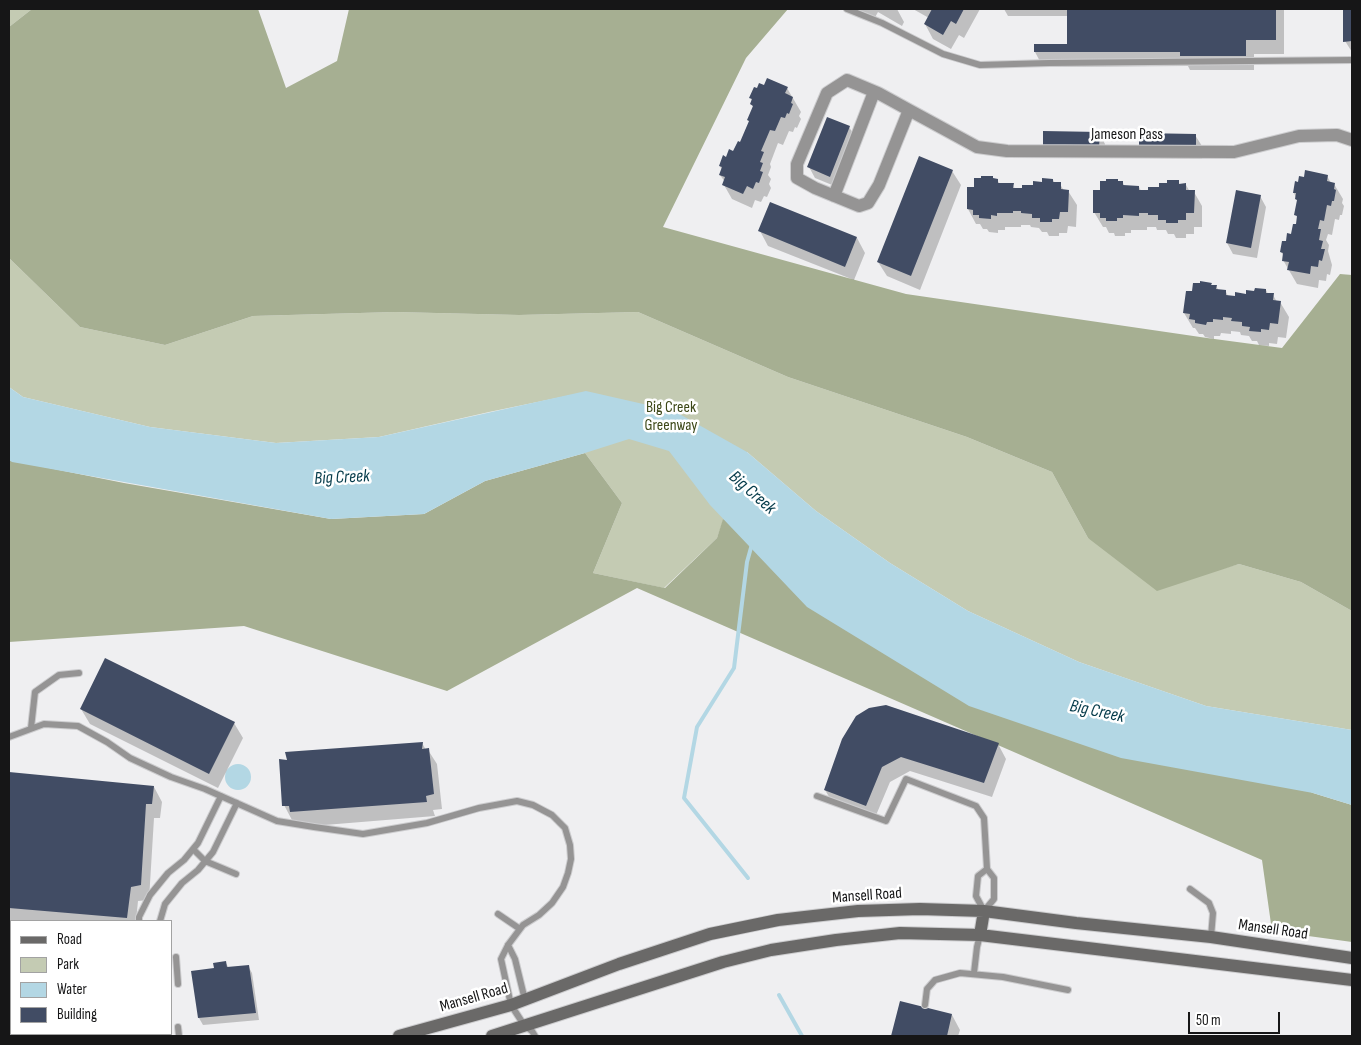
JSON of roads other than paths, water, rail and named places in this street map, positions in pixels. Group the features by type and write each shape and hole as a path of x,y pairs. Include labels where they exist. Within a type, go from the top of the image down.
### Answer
{"main road":[{"name":"Mansell Road","path":"399,1036 511,1005 619,964 702,937 778,920 858,911 920,909 984,911 1211,937 1352,958"},
{"path":"980,935 984,911"},
{"path":"492,1036 521,1030 723,962 771,950 900,933 980,935 1352,980"}],"street":[{"name":"Jameson Pass","path":"908,110 879,185 868,202 859,206 797,178 798,164 827,93 846,80 874,92 908,110 977,147 1007,151 1234,152 1299,136 1337,135 1352,140"},
{"path":"834,196 874,92"}],"lane":[{"path":"847,9 882,23 943,54 980,65 1352,60"},
{"path":"31,728 35,692 59,675 79,673"},
{"path":"9,737 44,724 78,726 107,742 130,758 277,821 363,834 428,823 479,808 517,802 533,805 552,815 566,828 571,858 568,873 558,895 539,915 523,925 508,945 501,959 511,1005 521,1030 532,1031 534,1036"},
{"path":"817,796 886,821 906,779 976,806 984,818 987,869 994,878 994,899 984,911 976,896 978,876 987,869"},
{"path":"139,920 150,895 168,873 184,860 198,843 221,796"},
{"path":"160,920 165,904 182,883 198,870 213,852 237,803"},
{"path":"193,849 206,861 236,874"},
{"path":"1190,889 1209,902 1212,913 1211,937"},
{"path":"498,914 520,929"},
{"path":"974,973 980,935"},
{"path":"508,945 515,959 525,1000"},
{"path":"176,957 178,984"},
{"path":"925,1005 927,990 935,980 960,973 974,973 1068,990"},
{"path":"178,1027 179,1036"},
{"path":"134,1035 158,1035"}],"water":[{"name":"Big Creek","path":"9,387 23,397 150,427 276,443 379,437 586,391 674,411 747,452 816,511 890,563 968,611 1079,662 1206,706 1352,730 1352,805 1313,793 1121,758 969,706 807,607 710,505 669,451 629,439 485,481 424,514 331,519 12,462 9,460"},
{"path":"238,764 247,768 251,777 247,786 238,790 229,786 225,777 229,768"}],"waterway":[{"path":"748,878 684,798 697,727 734,668 747,562 752,544"},
{"path":"779,995 802,1036"}],"park label":[{"name":"Big Creek Greenway","path":"671,417"}]}
